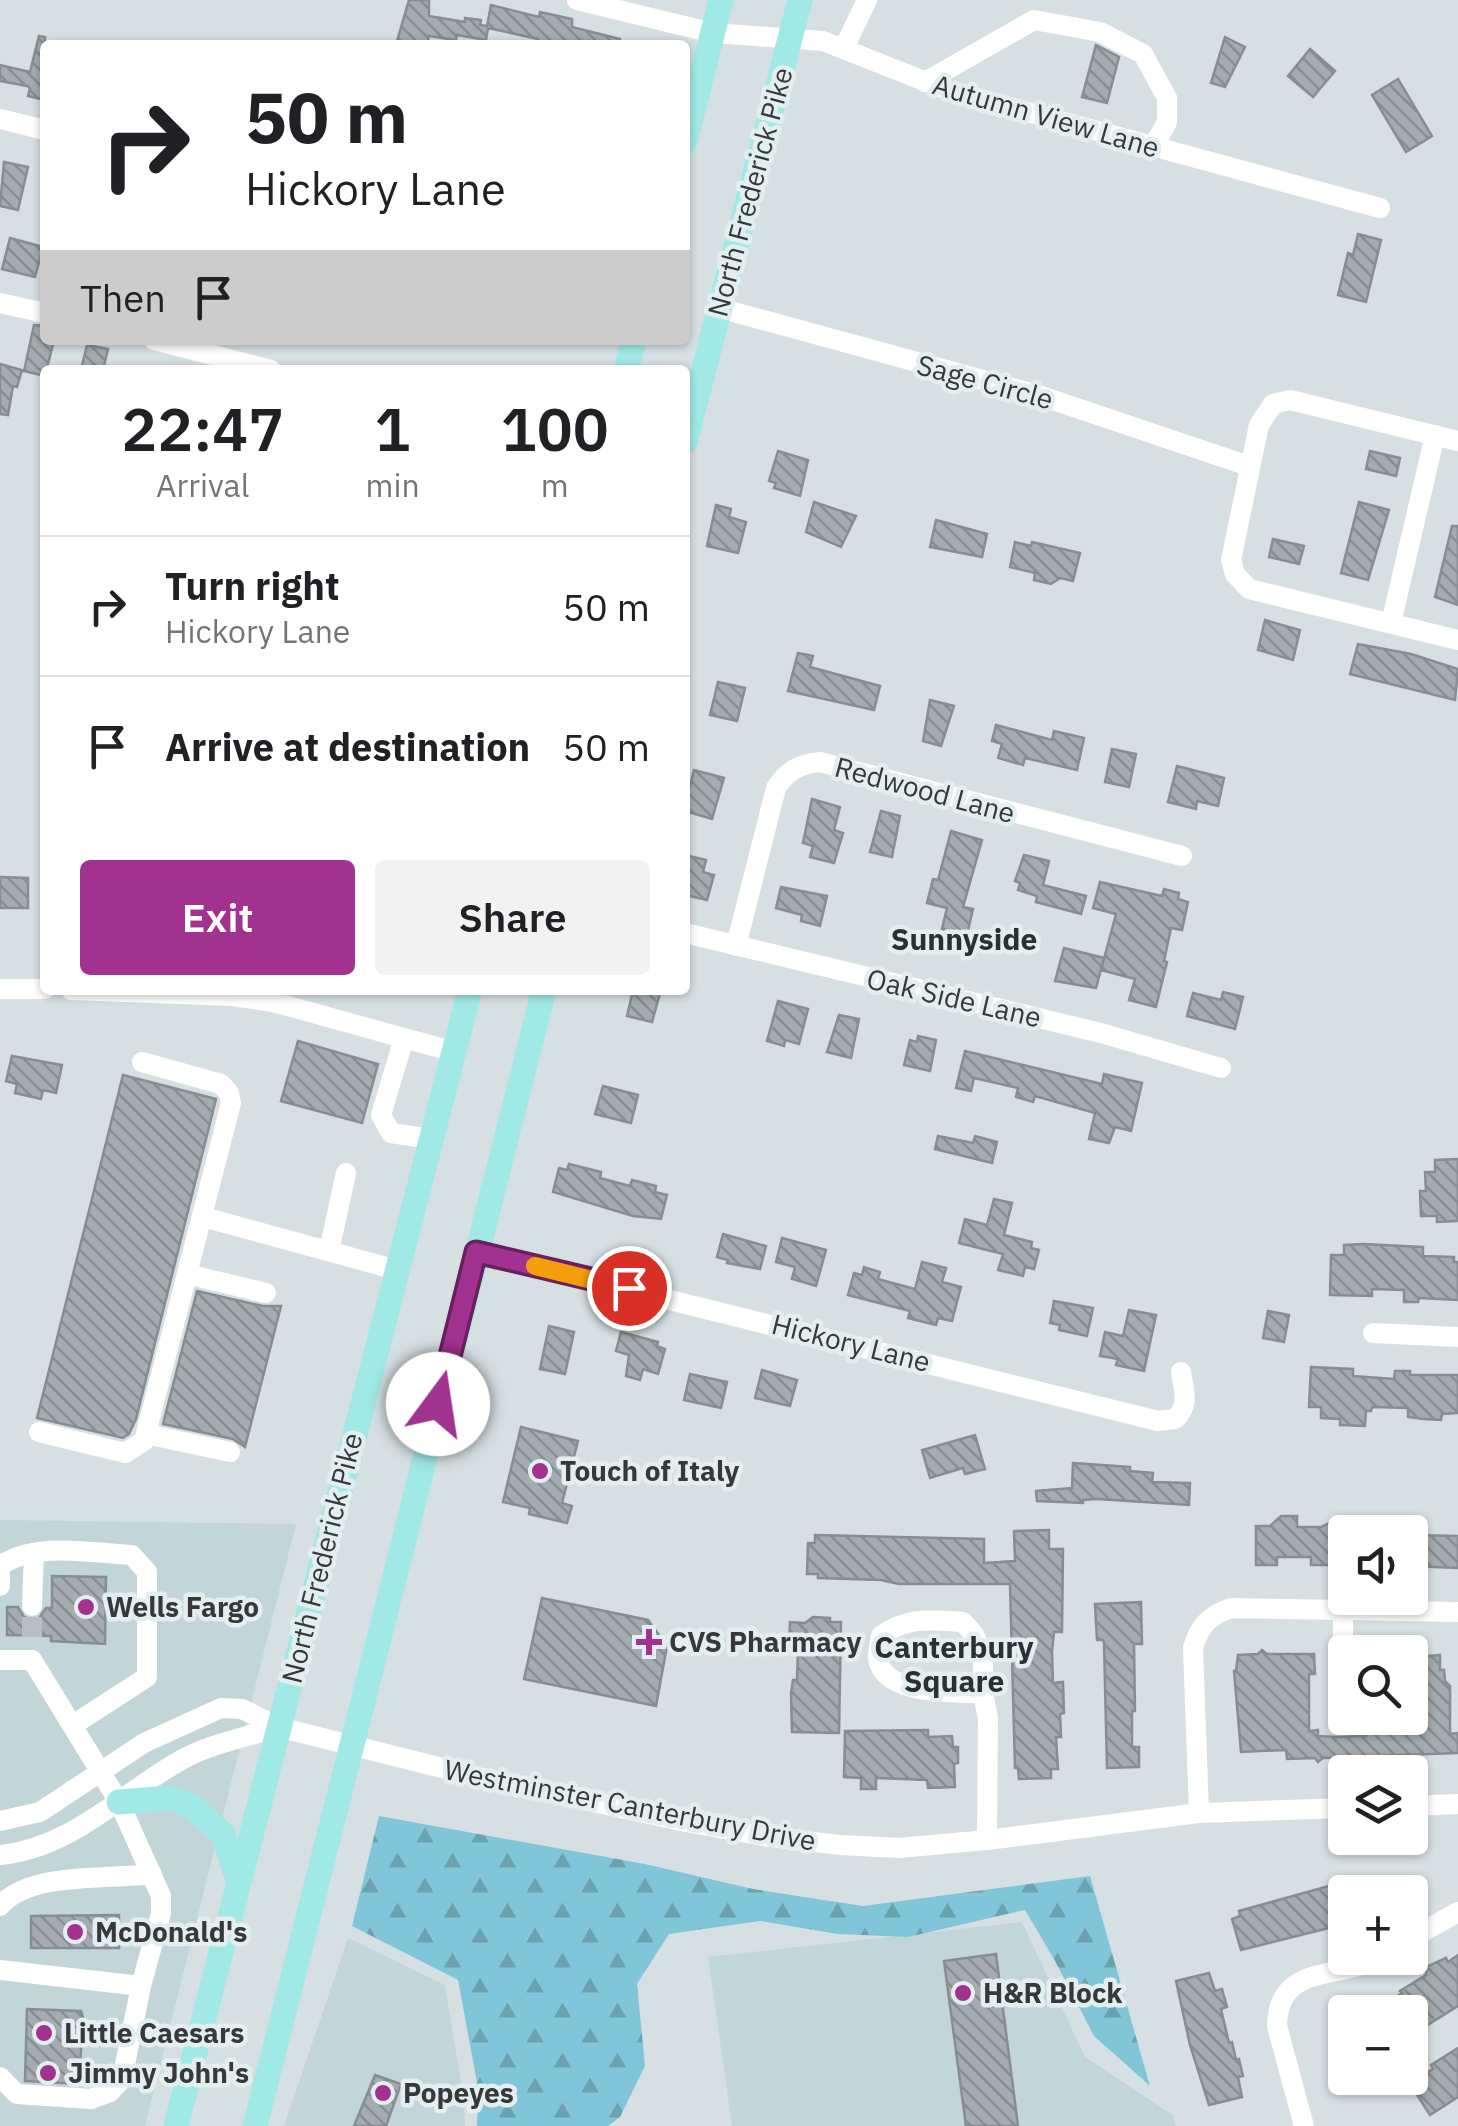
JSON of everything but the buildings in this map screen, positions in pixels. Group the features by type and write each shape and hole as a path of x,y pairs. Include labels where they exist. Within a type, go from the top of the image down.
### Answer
{"main road":[{"path":"690,122 722,0"},
{"name":"North Frederick Pike","path":"690,422 800,0"},
{"name":"North Frederick Pike","path":"176,2126 469,995"},
{"path":"254,2126 543,995"},
{"path":"120,1802 168,1798 190,1805 223,1834 238,1884"}],"street":[{"name":"Autumn View Lane","path":"577,0 712,33 823,41 926,82 1060,124 1380,208"},
{"path":"844,48 867,0"},
{"path":"926,82 1034,20 1100,32 1142,54 1167,98 1167,122 1153,147"},
{"path":"0,120 40,129"},
{"path":"0,303 40,312"},
{"name":"Sage Circle","path":"719,308 1038,394 1249,466"},
{"path":"174,345 252,365"},
{"path":"1458,440 1290,400 1272,404 1258,425 1231,560 1235,574 1250,589 1458,640"},
{"path":"1391,624 1435,435"},
{"name":"Redwood Lane","path":"736,946 776,788 792,769 805,763 820,762 1182,856"},
{"name":"Oak Side Lane","path":"690,934 1101,1034 1222,1068"},
{"path":"0,989 40,990"},
{"path":"206,995 273,1002 454,1052"},
{"path":"404,1038 380,1115 391,1133 432,1139"},
{"path":"39,1432 125,1453 144,1442 230,1110 229,1093 221,1084 142,1062"},
{"path":"329,1251 346,1173"},
{"path":"203,1217 397,1270"},
{"name":"Hickory Lane","path":"476,1252 1158,1421 1175,1420 1184,1411 1181,1372"},
{"path":"189,1270 195,1276 266,1293"},
{"path":"1373,1334 1458,1337"},
{"path":"146,1434 230,1452"},
{"path":"32,1606 34,1552"},
{"path":"0,1586 0,1566 16,1556 34,1552 132,1555 147,1572 147,1677 72,1726"},
{"path":"1199,1813 1193,1648 1196,1634 1206,1620 1231,1608 1328,1610"},
{"path":"1428,1611 1458,1612"},
{"path":"983,1694 903,1686 885,1677 878,1658 881,1636 896,1624 920,1619 963,1622 974,1634 983,1656 983,1694 988,1718 987,1840"},
{"path":"0,2077 17,2094 31,2096 91,2099 110,2092 122,2078 161,1913 161,1896 120,1802 32,1660 32,1637"},
{"path":"0,1660 32,1660"},
{"name":"Westminster Canterbury Drive","path":"0,1821 40,1812 144,1743 221,1708 242,1709 278,1727 350,1747 763,1836 840,1846 899,1848 1199,1813 1328,1809"},
{"path":"0,1856 53,1842 177,1762 278,1727"},
{"path":"1428,1805 1458,1804"},
{"path":"0,1906 19,1891 42,1883 152,1874"},
{"path":"1428,1928 1458,1912"},
{"path":"0,1970 141,1986"},
{"path":"1304,2126 1277,2026 1277,2012 1283,1996 1300,1980 1328,1972"}],"shaded area":[{"path":"0,1520 296,1524 145,2126 0,2126"},
{"path":"1022,1922 1085,2057 1173,2115 1176,2126 732,2126 708,1957"},
{"path":"348,1938 445,1985 465,2126 284,2126"}],"green space":[{"path":"379,1816 645,1864 753,1889 863,1906 1090,1876 1150,2086 1094,2036 1025,1910 908,1937 837,1934 760,1921 669,1934 637,1984 645,2066 620,2117 608,2126 477,2126 478,2088 458,1980 352,1926"}],"tunnel":[{"path":"32,1606 32,1637"}],"slow traffic":[{"path":"535,1266 596,1281"}],"place":[{"name":"Touch of Italy","path":"540,1471"},
{"name":"Wells Fargo","path":"86,1607"},
{"name":"CVS Pharmacy","path":"649,1642"},
{"name":"McDonald's","path":"75,1932"},
{"name":"H&R Block","path":"963,1993"},
{"name":"Little Caesars","path":"44,2033"},
{"name":"Jimmy John's","path":"48,2073"},
{"name":"Popeyes","path":"383,2093"}],"district":[{"name":"Sunnyside","path":"964,940"},
{"name":"Canterbury Square","path":"954,1665"}],"route":[{"path":"438,1404 476,1252 629,1288"}]}
